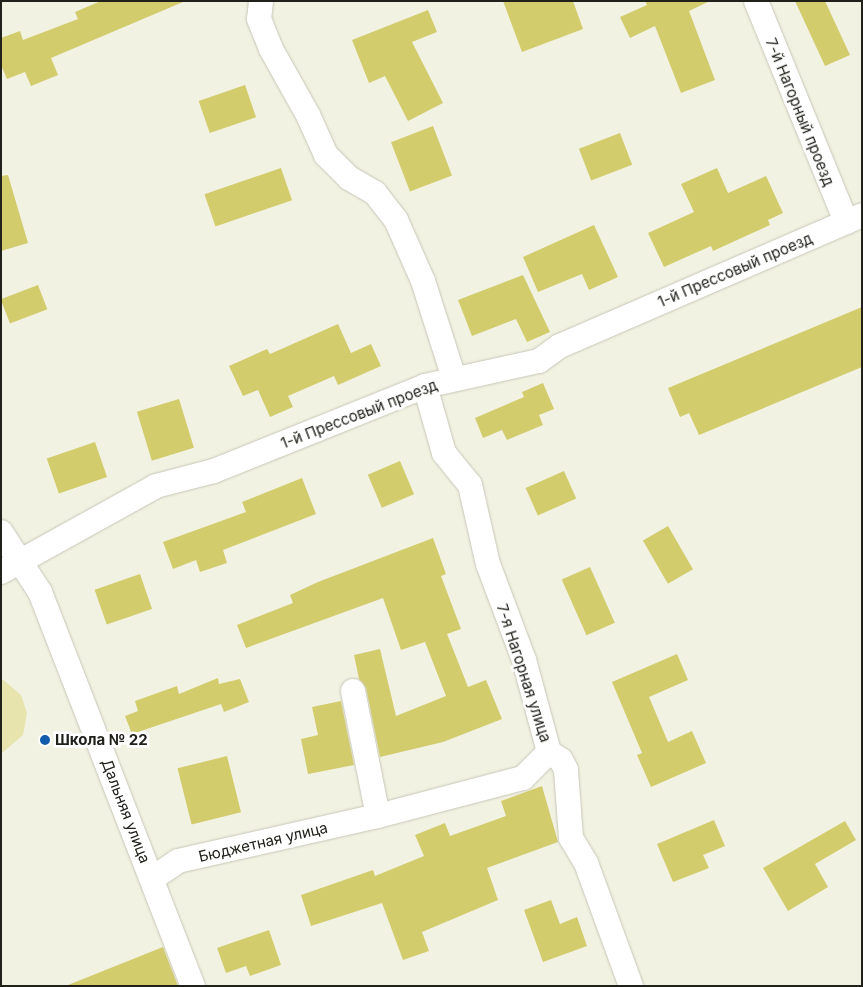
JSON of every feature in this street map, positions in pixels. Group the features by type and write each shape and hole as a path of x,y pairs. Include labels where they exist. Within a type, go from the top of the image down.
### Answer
{"street":[{"path":"261,1 260,19 271,49 308,115 326,155 349,178 375,193 396,220 423,281 454,378"},
{"name":"7-й Нагорный проезд","path":"756,1 854,218"},
{"name":"1-й Прессовый проезд","path":"11,567 156,486 214,471 425,386 454,378 539,361 560,346 854,218"},
{"name":"7-я Нагорная улица","path":"425,386 444,453 470,485 488,564 524,660 549,752 561,760 566,770 572,838 586,863 631,986"},
{"name":"Дальняя улица","path":"1,532 11,567 40,592 153,878 193,986"},
{"path":"353,691 378,816"},
{"name":"Бюджетная улица","path":"153,878 178,861 378,816 523,778 549,752"}],"shaded area":[{"path":"1,678 21,695 27,713 23,735 1,754"}],"building":[{"path":"101,1 183,2 51,58 58,75 31,86 25,72 7,79 1,65 1,38 20,31 23,40 78,19 75,12"},
{"path":"503,1 573,1 583,29 522,52"},
{"path":"645,1 710,1 689,11 715,80 681,93 655,26 630,38 620,17 647,5"},
{"path":"795,1 825,1 850,55 825,66"},
{"path":"428,10 437,32 412,42 443,103 408,121 385,76 369,83 352,40"},
{"path":"245,85 256,117 210,133 199,101"},
{"path":"433,126 452,175 410,192 391,142"},
{"path":"620,133 632,165 591,181 579,149"},
{"path":"281,168 292,200 215,227 204,194"},
{"path":"717,168 728,193 766,176 783,213 768,220 770,225 713,251 711,246 664,267 648,233 694,212 681,184"},
{"path":"8,175 28,243 1,251 1,176"},
{"path":"594,225 618,277 589,290 582,274 538,292 523,257"},
{"path":"523,275 550,332 527,342 516,319 472,336 458,300"},
{"path":"38,285 47,309 10,324 1,299"},
{"path":"862,307 862,367 699,435 689,413 680,417 668,388"},
{"path":"338,324 351,353 371,344 381,366 338,385 334,376 288,396 293,407 270,417 258,390 243,396 229,366 267,349 270,354"},
{"path":"543,383 554,409 539,415 543,425 507,440 502,430 483,438 475,418 524,397 522,392"},
{"path":"179,399 194,448 152,461 137,412"},
{"path":"95,442 107,477 59,494 47,459"},
{"path":"400,461 414,494 382,508 368,475"},
{"path":"564,471 576,498 538,515 526,488"},
{"path":"302,478 316,514 223,550 227,563 200,572 196,560 173,569 163,542 246,512 242,502"},
{"path":"668,526 693,569 668,584 643,540"},
{"path":"433,538 446,574 441,576 461,629 447,634 468,687 486,680 502,719 443,742 380,757 366,688 359,679 354,655 380,649 396,716 446,696 425,642 401,650 383,598 246,648 237,625 293,603 290,595 318,582"},
{"path":"590,567 615,623 586,635 562,580"},
{"path":"140,574 152,609 107,625 95,590"},
{"path":"677,654 688,680 649,697 668,742 692,731 706,763 651,787 637,755 642,753 612,682"},
{"path":"218,678 219,684 240,679 249,702 224,712 221,704 132,734 125,716 138,711 135,701 177,686 179,694"},
{"path":"341,701 354,765 308,774 301,739 318,735 312,707"},
{"path":"227,756 241,812 192,825 178,768"},
{"path":"542,786 558,842 487,868 498,900 422,932 429,951 403,960 382,903 311,926 301,895 373,870 375,876 424,856 415,835 445,823 450,836 506,816 501,801"},
{"path":"714,820 725,846 703,855 709,868 673,882 657,844"},
{"path":"845,821 856,840 815,864 828,887 788,911 763,868"},
{"path":"551,900 560,924 577,917 587,946 543,962 524,910"},
{"path":"269,930 281,965 250,976 246,966 226,973 217,948"},
{"path":"163,947 178,986 68,985"}],"place":[{"name":"Школа № 22","path":"45,740"}]}
